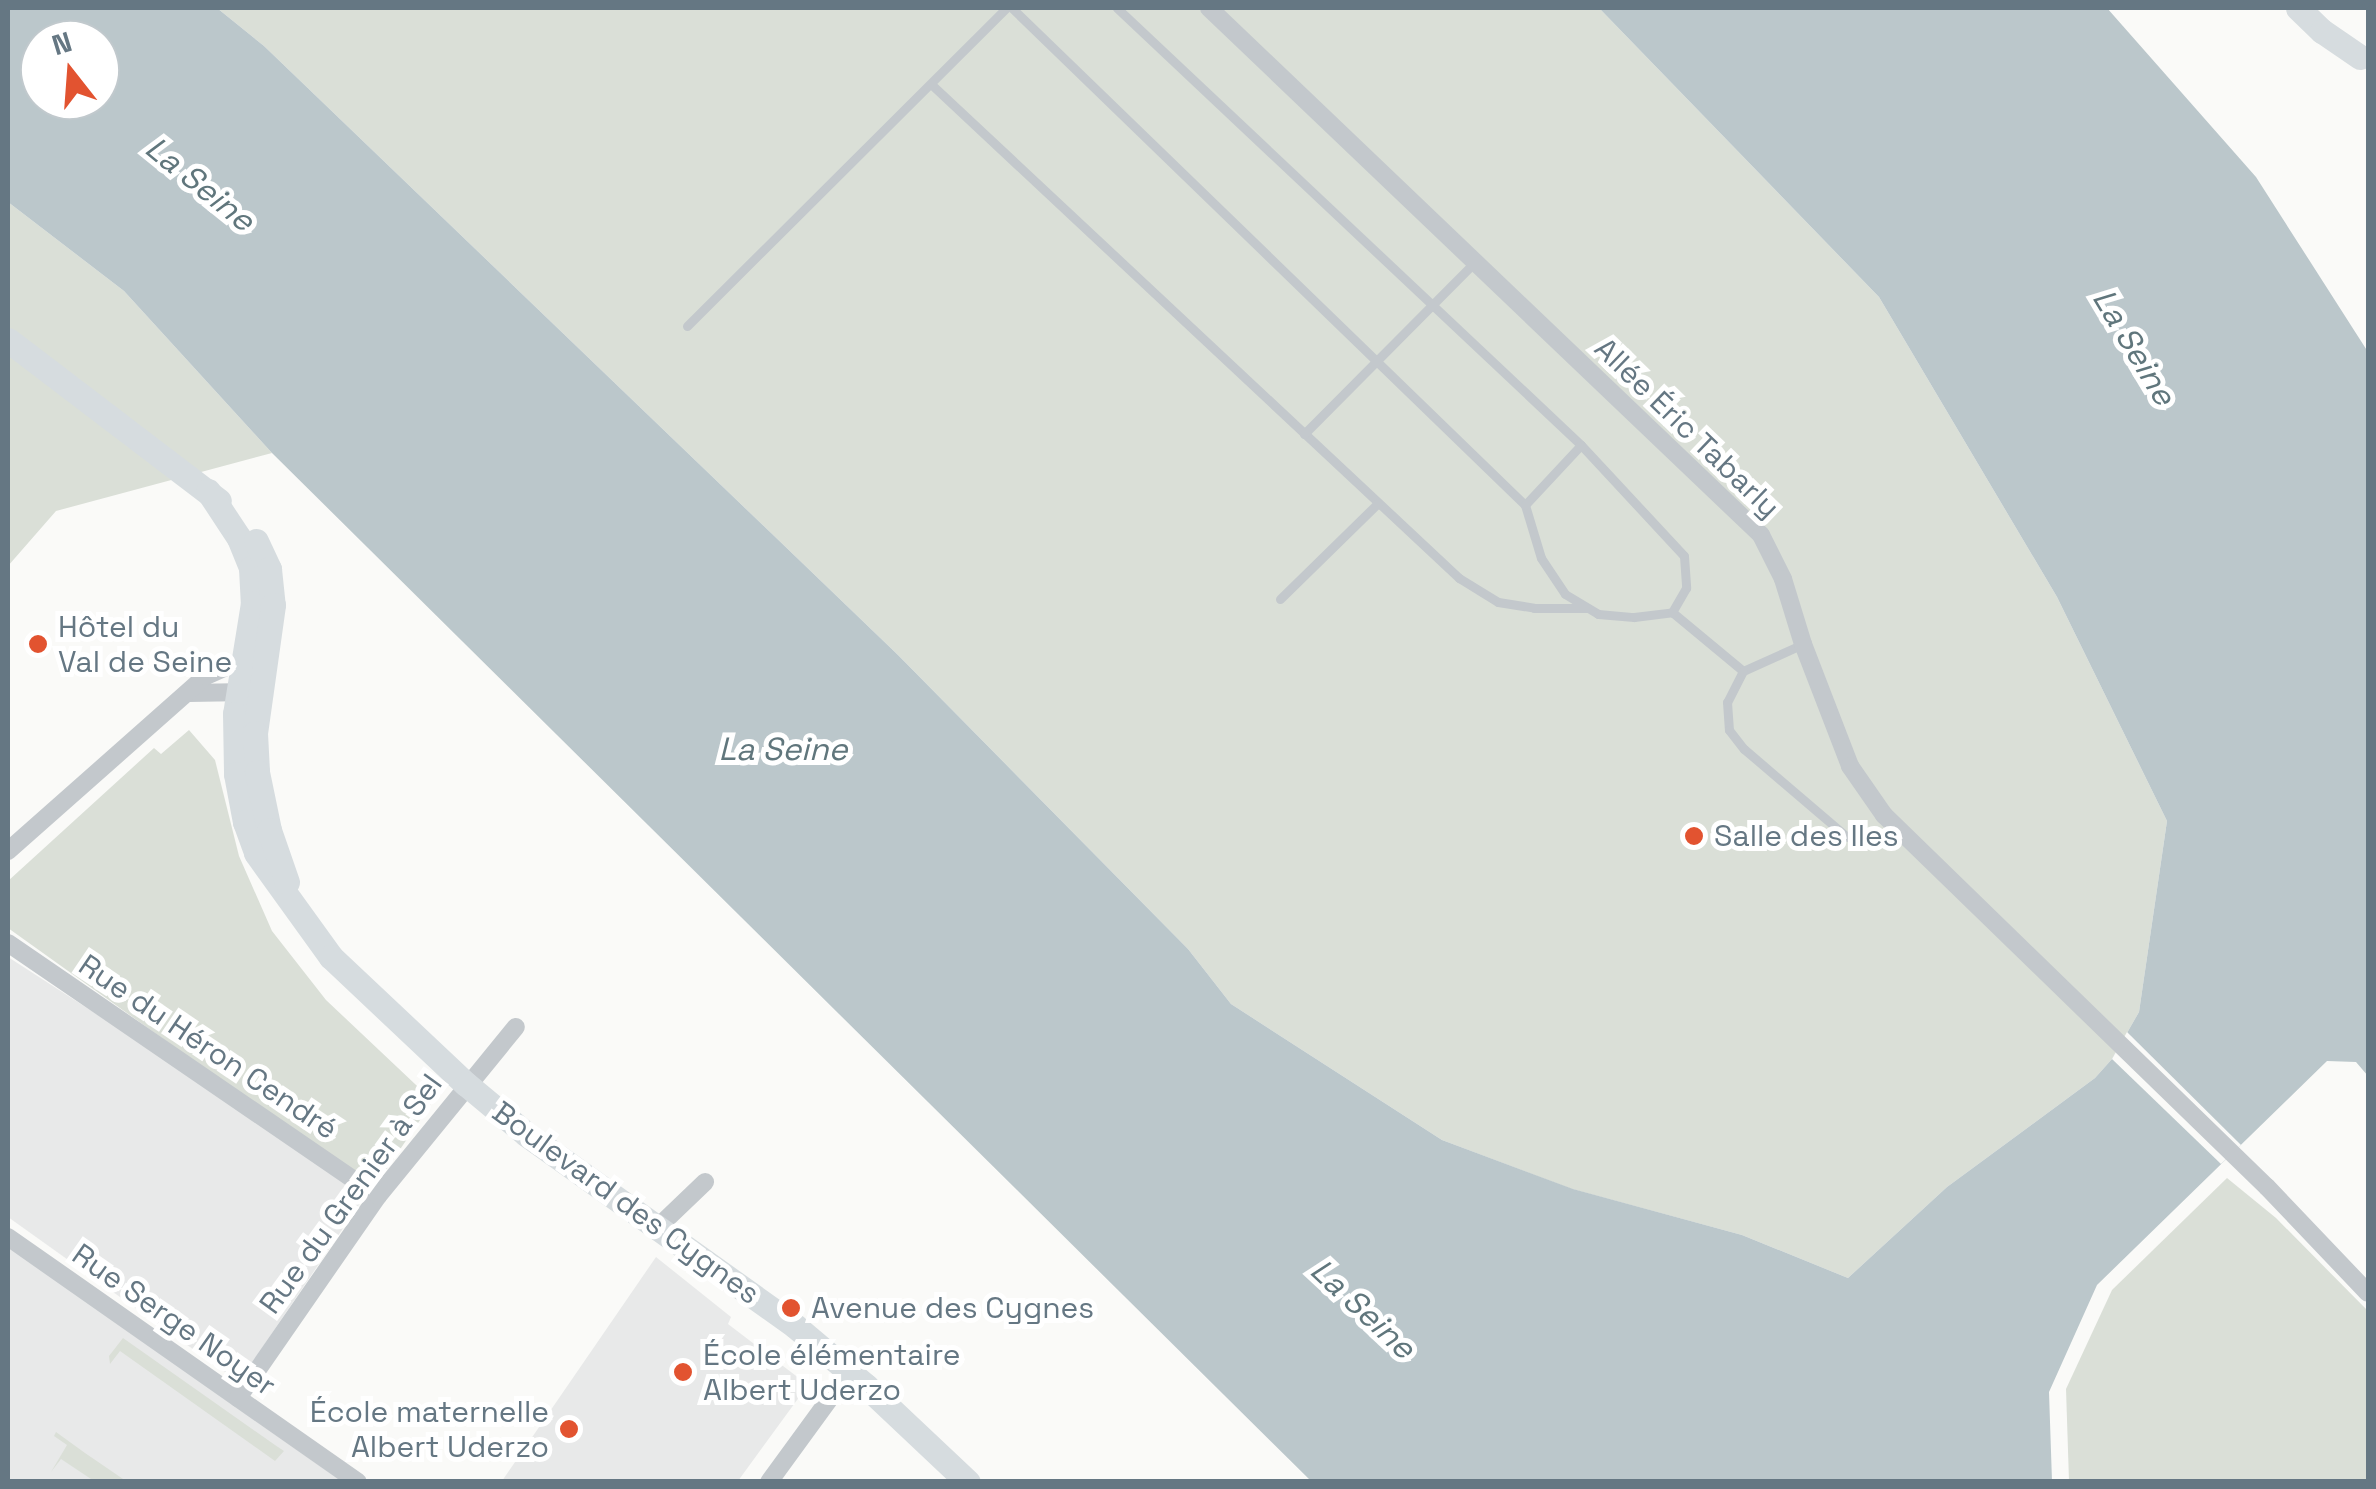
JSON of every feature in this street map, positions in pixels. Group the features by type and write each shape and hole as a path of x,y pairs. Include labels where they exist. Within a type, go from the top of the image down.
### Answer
{"main road":[{"path":"2298,8 2364,61"},
{"path":"2322,8 2364,61"},
{"name":"Boulevard des Cygnes","path":"8,340 208,492 242,522 269,569 274,606 234,727 236,774 252,842 347,974 466,1084 656,1228 756,1296 850,1371 964,1480"},
{"name":"Boulevard des Cygnes","path":"251,680 257,772 269,830 299,910"}],"street":[{"name":"Allée Éric Tabarly","path":"1209,8 1761,535 1783,579 1803,644 1850,766 1902,833 2267,1187 2368,1293"},
{"path":"8,851 214,670 251,680"},
{"path":"192,692 218,704 234,727"},
{"name":"Rue du Héron Cendré","path":"8,943 378,1196"},
{"name":"Rue du Grenier à Sel","path":"238,1398 378,1196 466,1084 516,1028"},
{"path":"656,1228 706,1182"},
{"name":"Rue Serge Noyer","path":"8,1237 358,1482"},
{"path":"769,1482 850,1371"}],"lane":[{"path":"686,326 1009,8 1525,505 1541,558 1564,594 1598,614 1672,612 1743,671"},
{"path":"1117,8 1581,445 1684,556 1686,588 1672,612"},
{"path":"932,85 1459,578 1498,602 1534,608 1588,608"},
{"path":"1304,434 1475,262"},
{"path":"1525,505 1581,445"},
{"path":"1280,599 1378,503"},
{"path":"1803,644 1743,671 1733,684 1726,716 1729,730 1744,749 1847,837 1878,841 1902,833"}],"shaded area":[{"path":"217,8 1599,8 1879,297 2057,597 2167,821 2139,1012 2112,1059 2095,1078 1947,1187 1848,1278 1742,1235 1572,1189 1442,1140 1231,1004 1188,949 898,655 264,46"},
{"path":"8,202 124,291 272,453 56,511 8,566"},
{"path":"189,730 215,760 239,856 272,931 326,1000 433,1101 373,1189 8,928 8,881 154,748 161,754"},
{"path":"8,957 369,1190 239,1382 8,1217"},
{"path":"2227,1178 2276,1218 2368,1311 2368,1481 2069,1481 2066,1389 2112,1290"},
{"path":"8,1247 340,1480 8,1481"},
{"name":"École élémentaire Albert Uderzo","path":"656,1257 731,1317 728,1324 808,1385 738,1481 502,1481"},
{"path":"123,1338 284,1451 275,1461 120,1351 110,1364 109,1356"},
{"path":"56,1432 126,1481 94,1481 61,1459 51,1472 67,1445 54,1436"}],"water":[{"name":"La Seine","path":"8,8 217,8 264,46 898,655 1188,949 1231,1004 1442,1140 1573,1189 1742,1235 1848,1278 1947,1187 2095,1078 2112,1059 2139,1012 2167,821 2057,597 1879,297 1599,8 2107,8 2256,177 2368,352 2368,1076 2356,1062 2327,1061 2097,1285 2049,1392 2052,1481 1311,1481 272,453 124,291 8,202"}],"pier":[{"path":"2127,1032 2241,1145 2221,1164 2112,1059"}],"place":[{"name":"Hôtel du Val de Seine","path":"38,644"},
{"name":"Salle des Iles","path":"1694,836"},
{"name":"Avenue des Cygnes","path":"791,1308"},
{"name":"École élémentaire Albert Uderzo","path":"683,1372"},
{"name":"École maternelle Albert Uderzo","path":"569,1429"}]}
